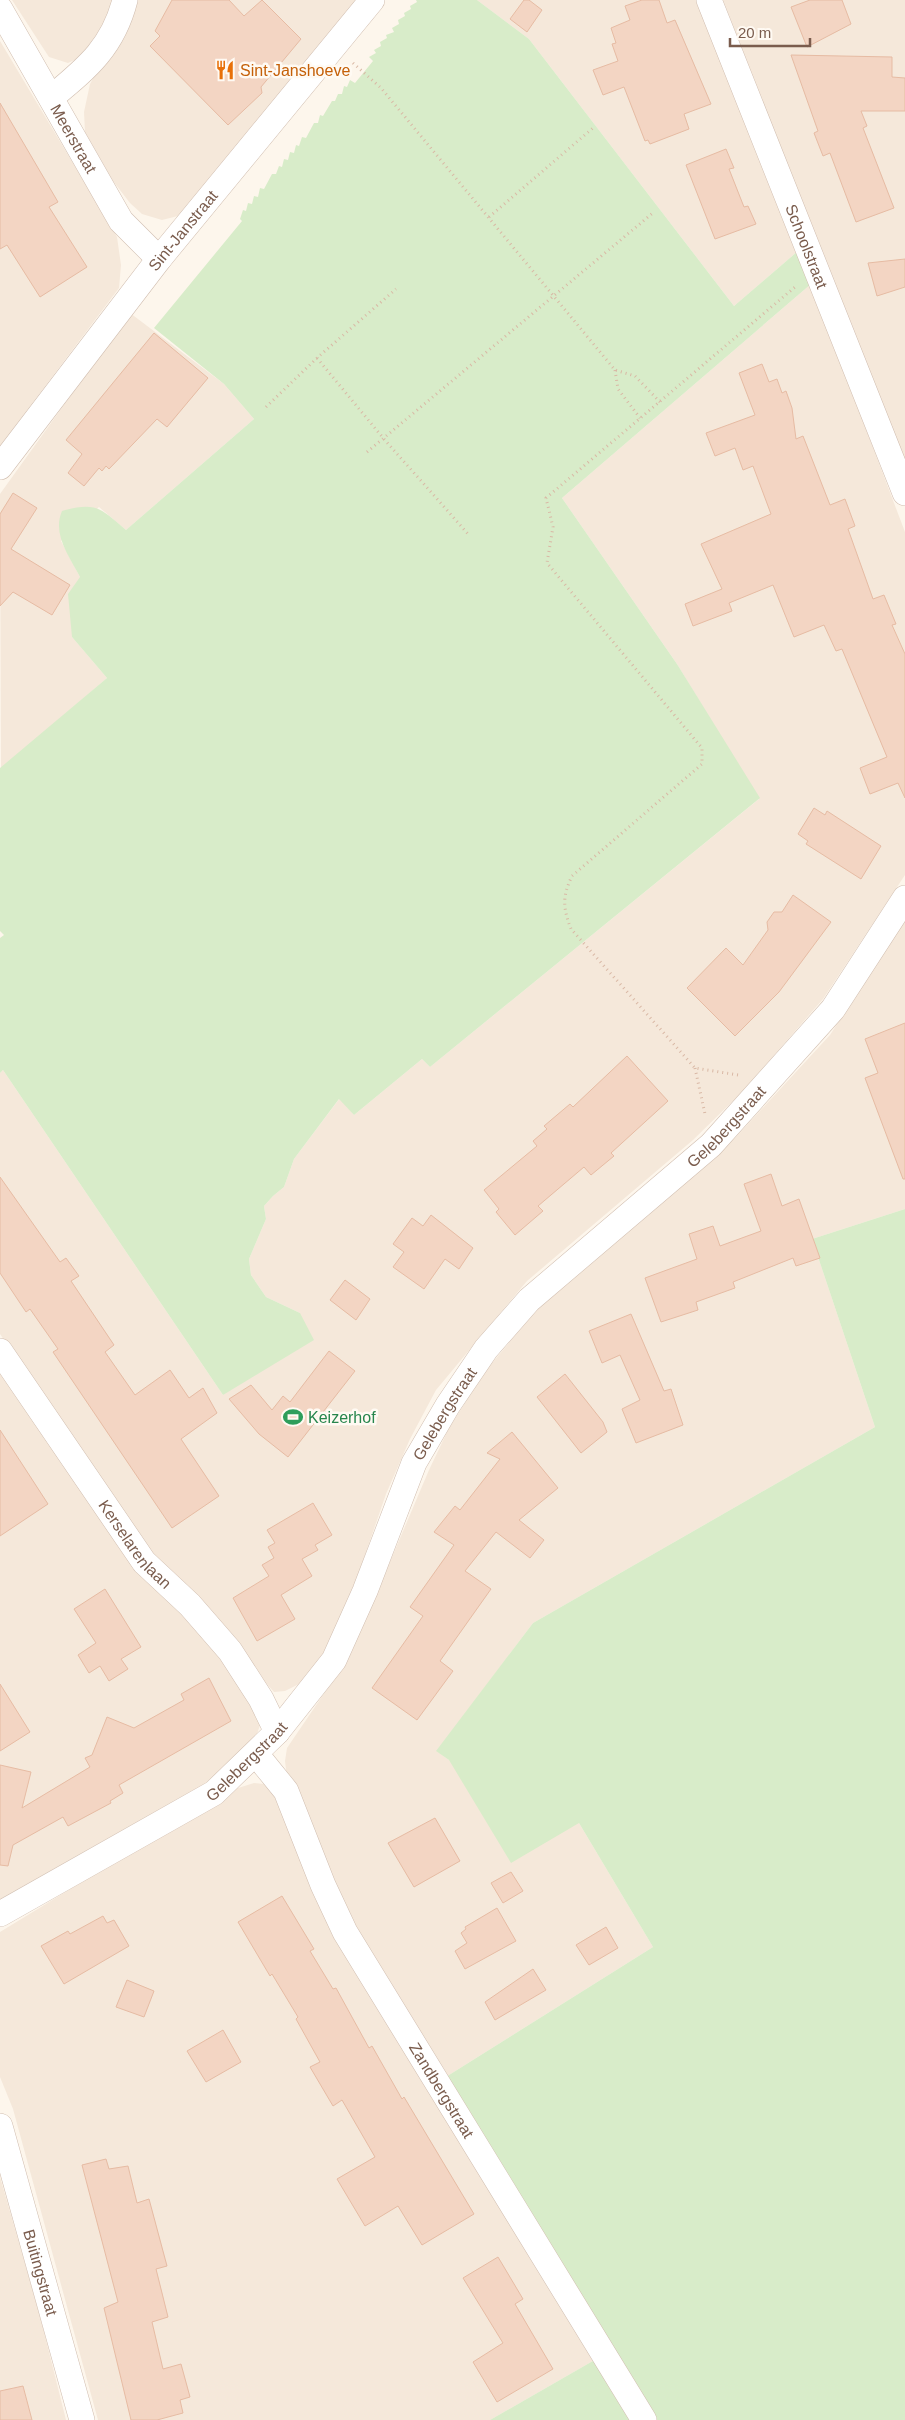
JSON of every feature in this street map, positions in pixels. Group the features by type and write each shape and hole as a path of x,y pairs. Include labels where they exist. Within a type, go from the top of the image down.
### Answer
{"street":[{"path":"52,97 90,66 119,22 125,0"},
{"name":"Sint-Janstraat","path":"0,467 159,259 372,0"},
{"name":"Schoolstraat","path":"710,0 905,493"},
{"name":"Meerstraat","path":"0,9 52,97 121,221 159,259"},
{"name":"Gelebergstraat","path":"0,1914 214,1793 277,1732 334,1660 365,1591 414,1464 448,1405 486,1348 529,1300 711,1145 833,1009 905,898"},
{"name":"Kerselarenlaan","path":"0,1351 144,1562 190,1605 230,1651 261,1699 277,1732"},
{"name":"Zandbergstraat","path":"256,1754 286,1791 323,1885 346,1932 644,2420"},
{"name":"Buitingstraat","path":"0,2126 82,2420"}],"path":[{"path":"334,46 381,88 615,370 618,389 640,418"},
{"path":"488,218 593,128"},
{"path":"368,452 654,212"},
{"path":"711,1145 695,1068 571,929 564,910 566,889 572,876 702,764 702,748 547,563 554,527 546,498 817,268"},
{"path":"266,407 317,358 396,289"},
{"path":"317,358 468,534"},
{"path":"615,370 635,376 660,402"},
{"path":"695,1068 770,1081"}],"shaded area":[{"path":"12,0 115,0 96,38 81,57 68,63 49,57"},
{"path":"136,0 361,0 186,214 162,220 142,214 130,203 113,181 85,132 84,112 90,84"},
{"path":"477,0 700,0 798,251 734,306 529,39"},
{"path":"723,0 905,0 905,468"},
{"path":"0,41 117,237 121,265 119,288 0,446"},
{"path":"811,284 905,532 905,875 823,999 741,1093 693,1140 527,1281 436,1390 410,1439 386,1494 353,1590 323,1654 303,1682 285,1691 274,1692 144,1546 0,1334 0,1073 3,1070 223,1395 300,1313 266,1297 251,1275 249,1259 266,1219 264,1206 284,1187 294,1159 340,1098 354,1115 422,1059 430,1067 759,799 677,664 562,498"},
{"path":"130,313 224,384 254,419 126,530 99,507 61,541 80,577 72,637 107,678 1,769 0,494"},
{"path":"905,919 905,1209 812,1239 875,1427 533,1623 437,1751 449,1760 579,1823 653,1947 441,2080 358,1940 287,1777 285,1761 287,1748 340,1670 361,1630 429,1470 449,1428 487,1369 552,1292 620,1239 736,1137 830,1035"},
{"path":"0,1369 221,1658 256,1708 260,1725 255,1740 203,1785 0,1899"},
{"path":"254,1783 264,1784 272,1788 598,2358 490,2420 98,2420 13,2109 0,2077 0,1932 90,1877 210,1808 235,1789"},
{"path":"0,2177 40,2316 66,2420 0,2420"}],"green space":[{"path":"416,0 477,0 529,39 734,306 798,251 811,284 562,498 677,664 760,798 430,1067 422,1059 354,1115 339,1099 294,1159 284,1187 264,1206 266,1219 249,1259 251,1275 266,1297 300,1313 314,1340 223,1395 3,1070 0,1073 0,938 4,935 0,931 0,768 107,678 72,637 68,594 80,577 60,536 59,520 62,511 83,507 98,509 126,530 254,419 224,384 154,328 242,221 240,219 243,210 246,211 248,203 252,204 254,196 258,197 260,188 264,189 272,174 276,174 279,166 282,167 284,159 288,160 290,152 294,153 296,145 299,146 302,137 306,138 314,123 318,123 320,115 323,116 338,94 342,94 344,86 347,87 350,80 355,83 373,61 369,57 376,53 374,50 381,46 380,42 387,38 386,35 394,32 392,28 399,24 398,20 405,16 404,13 411,9 410,6 417,2"},
{"path":"905,1209 905,2420 657,2420 474,2124 441,2080 653,1947 579,1823 511,1863 449,1760 436,1751 533,1623 875,1427 812,1239"},
{"path":"598,2358 631,2420 490,2420"}],"building":[{"name":"Sint-Janshoeve","path":"172,0 229,0 244,16 262,0 301,39 261,87 262,93 228,125 150,46 160,36 155,31"},
{"path":"524,0 529,0 542,10 527,32 510,19"},
{"path":"642,0 659,0 667,23 675,20 711,104 684,114 689,129 650,144 648,140 645,141 624,87 603,95 593,70 618,61 612,44 616,43 611,28 630,20 625,6"},
{"path":"810,0 842,0 851,24 807,47 791,7"},
{"path":"791,55 892,57 892,77 905,78 905,111 861,111 867,126 863,128 894,208 856,222 830,153 823,156 814,133 818,131"},
{"path":"0,103 58,202 49,207 87,267 40,297 7,245 0,249"},
{"path":"726,149 734,168 729,169 744,207 748,206 756,224 715,239 686,165"},
{"path":"905,259 905,287 877,296 868,263"},
{"path":"154,333 208,378 167,427 157,419 109,469 106,466 102,471 99,468 84,486 68,473 82,454 66,440"},
{"path":"762,364 769,382 777,379 782,393 786,391 792,408 796,439 803,436 830,505 845,499 855,526 848,529 873,599 884,595 896,624 892,625 905,654 905,798 898,783 870,794 860,768 887,757 842,649 836,651 824,625 794,637 773,585 729,603 732,611 693,626 685,604 722,589 701,544 771,514 753,466 743,470 735,448 715,456 706,433 755,415 739,373"},
{"path":"13,493 37,508 11,549 70,585 52,615 13,592 0,606 0,514"},
{"path":"814,808 825,815 827,811 881,846 861,879 806,844 808,841 798,834"},
{"path":"793,895 831,922 779,992 735,1036 687,988 726,948 743,965 768,930 767,922 774,912 782,912"},
{"path":"905,1023 905,1179 903,1179 865,1078 878,1073 865,1039"},
{"path":"627,1056 668,1101 611,1153 614,1156 591,1175 584,1167 538,1206 543,1211 515,1235 496,1212 499,1209 484,1190 537,1146 533,1141 547,1129 544,1126 570,1104 573,1107"},
{"path":"771,1174 782,1206 799,1199 820,1258 796,1266 793,1258 733,1282 735,1288 696,1302 698,1310 661,1322 645,1278 697,1259 689,1234 713,1226 720,1246 761,1231 744,1184"},
{"path":"0,1177 60,1262 66,1258 79,1276 71,1281 114,1345 105,1352 135,1395 170,1370 189,1398 203,1388 217,1413 181,1439 219,1496 172,1528 53,1352 58,1349 30,1309 26,1312 0,1273"},
{"path":"431,1215 473,1248 459,1269 445,1259 424,1289 393,1267 404,1252 393,1244 412,1218 423,1226"},
{"path":"345,1280 370,1299 356,1320 330,1300"},
{"path":"631,1314 664,1391 671,1389 683,1425 636,1443 622,1409 640,1400 620,1355 602,1363 589,1331"},
{"name":"Keizerhof","path":"329,1351 355,1371 288,1457 259,1434 229,1399 251,1385 272,1410 283,1396 290,1402"},
{"path":"565,1374 603,1422 607,1432 581,1453 537,1397"},
{"path":"0,1430 48,1504 0,1536"},
{"path":"512,1432 558,1488 519,1520 544,1540 530,1558 496,1532 465,1571 491,1589 440,1661 453,1671 417,1720 372,1688 423,1616 410,1607 454,1545 434,1532 455,1506 460,1510 500,1459 487,1453"},
{"path":"313,1503 332,1535 315,1545 318,1550 302,1559 312,1576 281,1595 295,1619 257,1641 233,1598 269,1576 262,1565 274,1558 268,1547 275,1543 267,1530"},
{"path":"105,1589 141,1647 121,1659 128,1669 109,1681 100,1666 89,1673 78,1655 96,1643 74,1609"},
{"path":"209,1678 231,1721 119,1785 123,1793 110,1801 111,1803 68,1826 63,1817 13,1845 8,1866 0,1865 0,1765 31,1772 22,1808 90,1767 85,1758 92,1755 107,1717 134,1728 184,1700 181,1694"},
{"path":"0,1684 30,1732 0,1751"},
{"path":"435,1818 460,1861 414,1887 388,1843"},
{"path":"511,1872 523,1891 503,1903 491,1883"},
{"path":"282,1896 314,1949 310,1951 333,1989 336,1988 369,2048 372,2046 402,2099 404,2097 474,2214 422,2245 398,2206 365,2226 337,2179 375,2157 342,2100 333,2106 310,2067 320,2062 296,2019 298,2017 272,1974 270,1976 238,1922"},
{"path":"497,1908 516,1941 465,1969 455,1951 467,1943 461,1933 466,1929 465,1927"},
{"path":"103,1916 107,1923 114,1920 129,1946 64,1984 41,1946 68,1931 70,1934"},
{"path":"606,1927 618,1948 589,1965 576,1945"},
{"path":"533,1969 546,1990 495,2020 485,2002"},
{"path":"127,1980 154,1991 144,2017 116,2007"},
{"path":"223,2030 241,2062 206,2082 187,2051"},
{"path":"106,2159 109,2169 128,2166 137,2203 149,2199 167,2266 156,2269 168,2317 152,2322 163,2369 181,2364 190,2397 180,2400 183,2413 157,2420 131,2420 104,2308 118,2302 82,2165"},
{"path":"498,2257 523,2299 515,2304 553,2369 497,2402 473,2362 503,2343 463,2278"},
{"path":"23,2386 32,2420 0,2420 0,2391"}],"place":[{"name":"Sint-Janshoeve","path":"225,70"},
{"name":"Keizerhof","path":"293,1417"}]}
